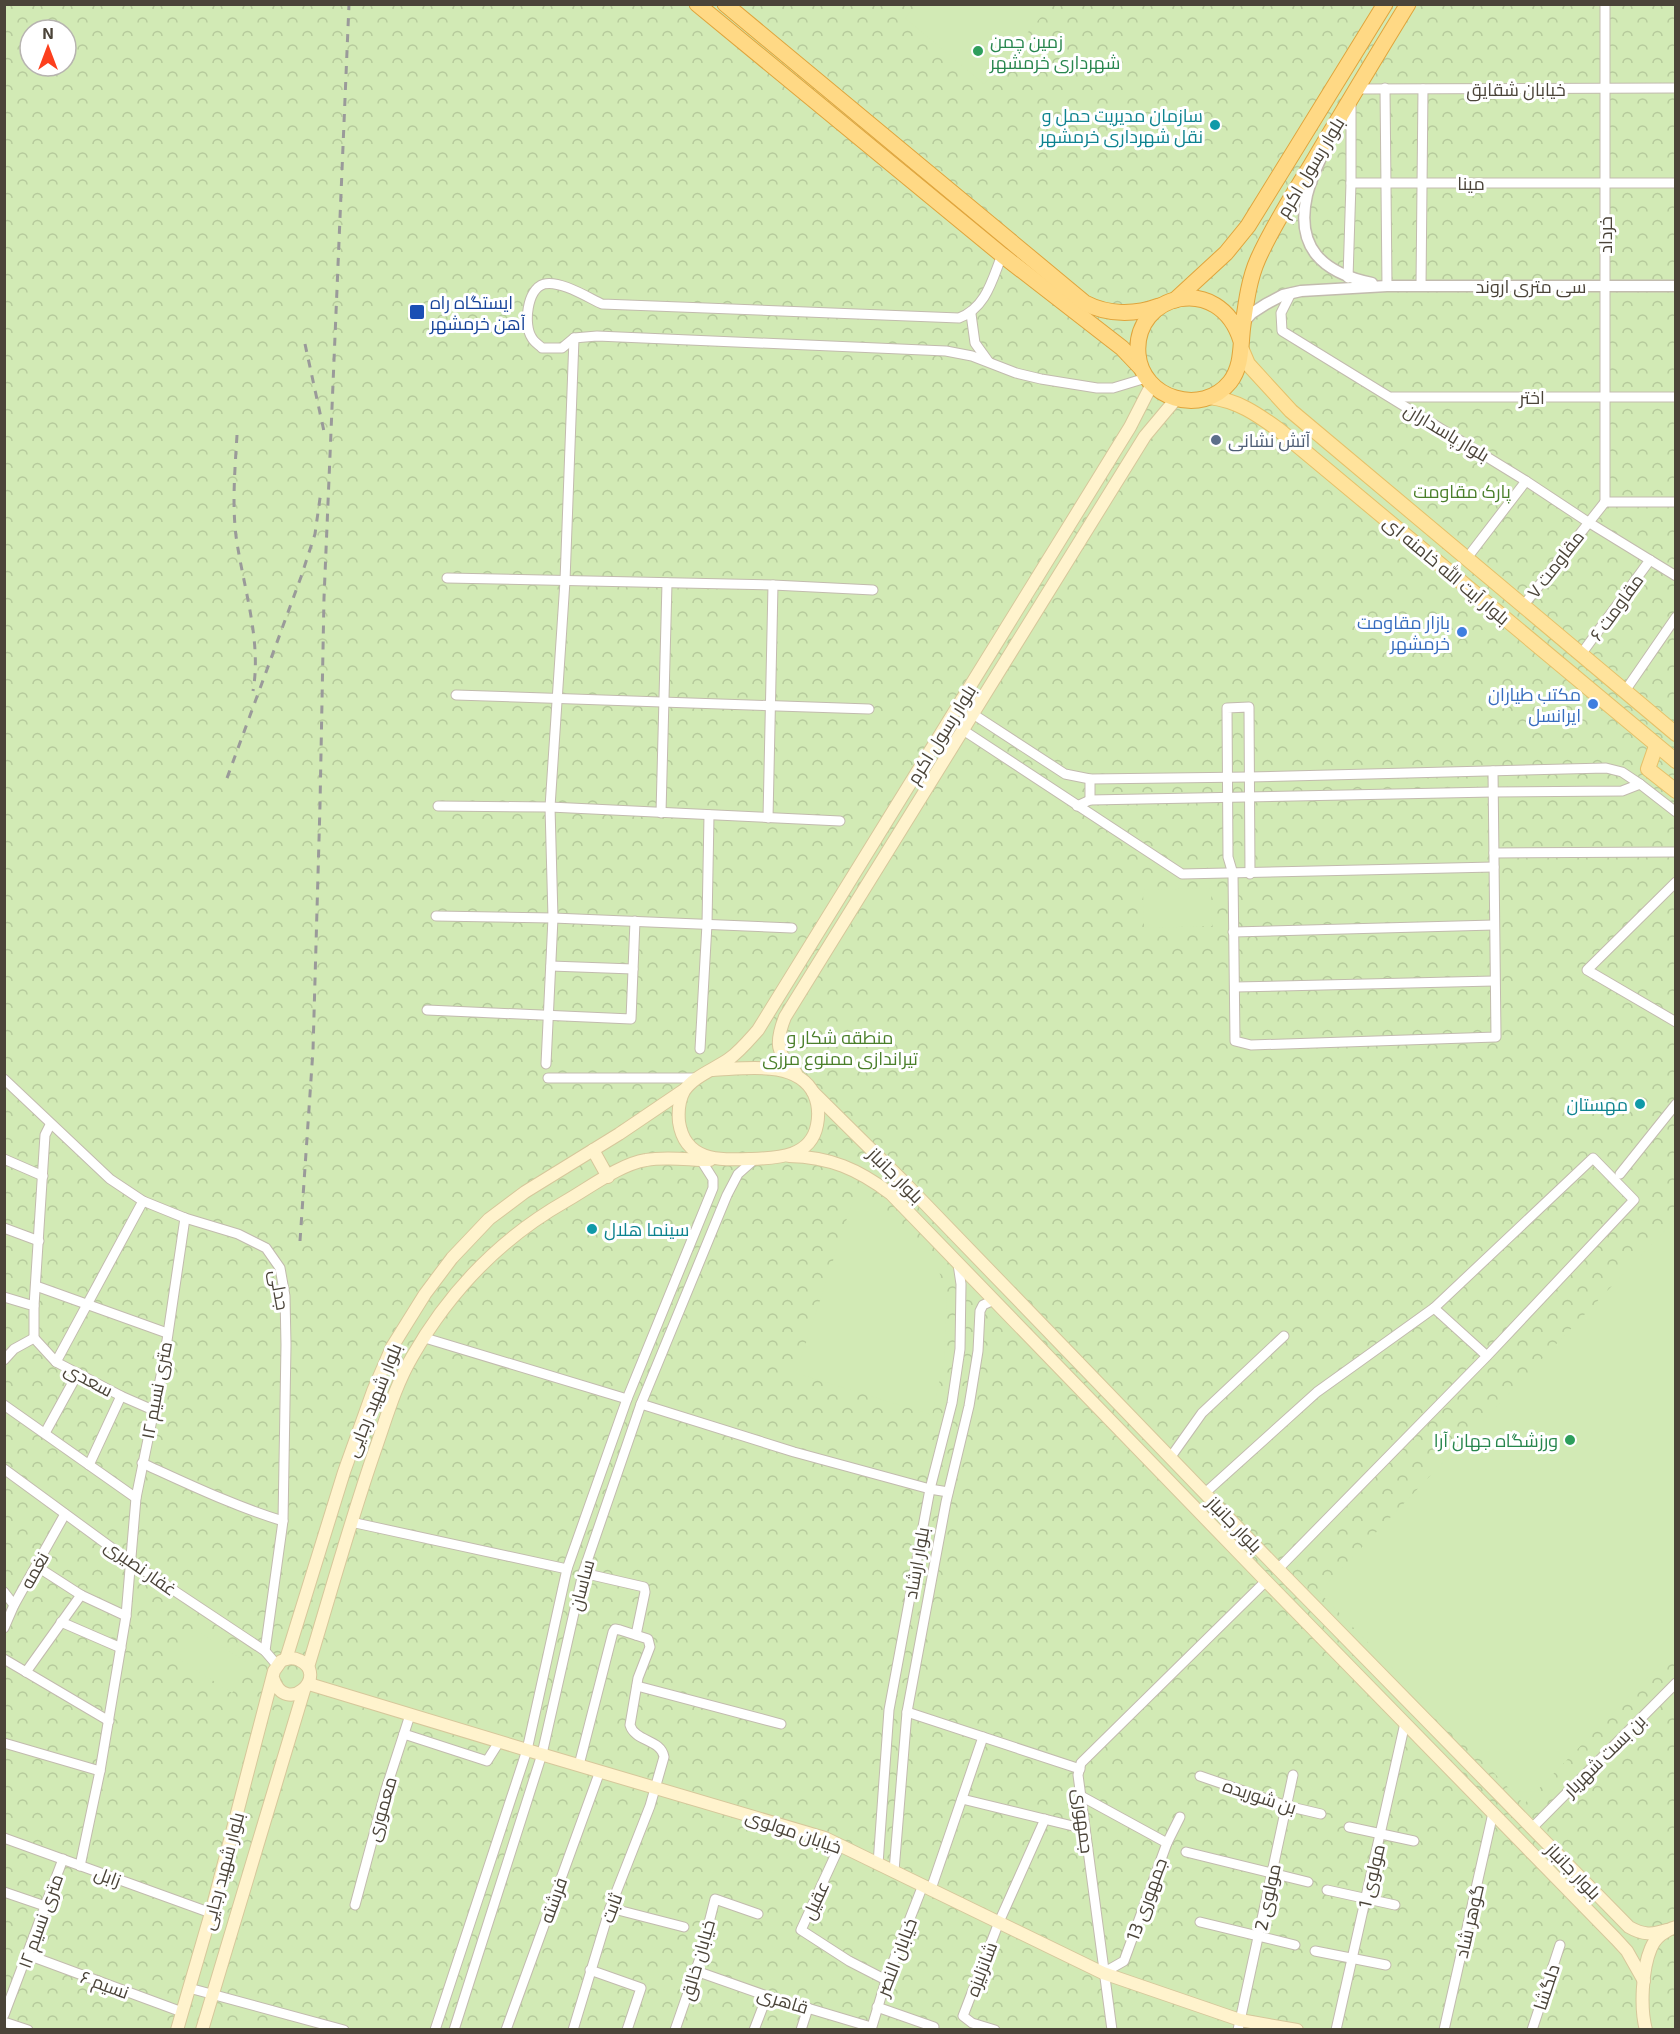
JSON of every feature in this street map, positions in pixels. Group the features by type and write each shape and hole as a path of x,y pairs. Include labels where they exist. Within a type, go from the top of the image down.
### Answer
{"highway":[{"path":"697,4 1002,255 1122,348 1146,377 1167,396 1187,401 1209,397 1229,383 1236,374 1241,346 1237,327 1229,315 1218,306 1197,298 1129,313 1097,309 1085,303 725,4"},
{"name":"بلوار رسول اکرم","path":"1168,303 1226,253 1248,226 1385,4"},
{"name":"بلوار رسول اکرم","path":"1241,346 1243,322 1252,277 1258,260 1327,138 1408,4"},
{"path":"1146,377 1138,354 1138,340 1151,315 1168,303"}],"main road":[{"name":"بلوار آیت الله خامنه ای","path":"1241,346 1248,364 1292,411 1676,734"},
{"name":"بلوار رسول اکرم","path":"713,1070 731,1058 758,1030 1130,427 1146,377"},
{"name":"بلوار آیت الله خامنه ای","path":"1209,397 1226,399 1250,409 1279,430 1676,761"},
{"name":"بلوار رسول اکرم","path":"799,1076 785,1063 779,1048 778,1034 785,1017 1145,436 1176,399"},
{"path":"936,741 951,750"},
{"path":"1656,746 1648,769 1676,791"},
{"path":"713,1070 785,1070 799,1076 813,1092 818,1105 816,1132 801,1151 789,1156 722,1161 696,1152 686,1142 680,1129 680,1101 685,1090 699,1078 713,1070"},
{"name":"بلوار شهید رجایی","path":"177,2030 212,1913 279,1667 344,1472 373,1391 392,1347 452,1258 489,1219 525,1192 685,1090"},
{"name":"بلوار جانباز","path":"813,1092 903,1181 1278,1569 1629,1927 1640,1933 1654,1934 1671,1928"},
{"path":"593,1150 608,1177"},
{"name":"بلوار جانباز","path":"789,1156 812,1156 860,1172 891,1194 1627,1951 1644,1981"},
{"name":"بلوار شهید رجایی","path":"308,1667 351,1522 393,1400 411,1358 444,1309 470,1277 503,1243 540,1215 626,1167 646,1160 722,1161"},
{"path":"1266,1581 1278,1569"},
{"path":"295,1658 303,1661 308,1667 311,1675 307,1687 297,1694 289,1695 276,1686 279,1667 295,1658"},
{"name":"بلوار شهید رجایی","path":"202,2030 307,1687"},
{"name":"خیابان مولوی","path":"307,1687 410,1715 825,1838 1103,1973 1239,2025 1297,2030"},
{"path":"1646,2030 1643,2007 1644,1981 1651,1947 1671,1928"}],"street":[{"name":"خرداد","path":"1605,4 1605,502"},
{"path":"1384,88 1387,285"},
{"name":"خیابان شقایق","path":"1354,94 1384,88 1676,88"},
{"path":"1421,285 1422,89"},
{"path":"1348,278 1354,94"},
{"path":"1327,138 1307,194 1305,227 1308,242 1314,254 1326,266 1348,278 1387,285"},
{"name":"مینا","path":"1352,183 1676,183"},
{"path":"1002,255 985,298 971,314 959,318 602,304 564,285 545,284 535,290 529,300 528,330 532,339 542,348 562,348 574,338 597,336 946,351 988,361 1016,373 1097,388 1113,388 1146,377"},
{"path":"1243,322 1266,304 1291,293 1387,285"},
{"name":"سی متری اروند","path":"1387,285 1676,286"},
{"name":"بلوار پاسداران","path":"1291,293 1281,313 1282,331 1676,576"},
{"path":"971,314 975,343 988,361"},
{"path":"546,1064 553,918 550,807 565,581 574,338"},
{"name":"اختر","path":"1389,397 1676,397"},
{"path":"1467,558 1526,481"},
{"path":"1605,502 1676,502"},
{"name":"مقاومت ۷","path":"1523,606 1605,502"},
{"name":"مقاومت ۶","path":"1582,654 1650,560"},
{"path":"447,578 773,585 873,590"},
{"path":"661,813 667,583"},
{"path":"768,818 773,585"},
{"path":"1625,691 1676,617"},
{"path":"456,695 869,709"},
{"path":"1250,874 1249,707 1227,708 1228,857 1233,874 1235,1041 1251,1045 1496,1037 1493,771"},
{"path":"973,714 1065,774 1090,779 1606,768 1622,771 1676,812"},
{"path":"963,730 1182,874 1494,867"},
{"path":"994,751 1005,734"},
{"path":"1377,774 1377,794"},
{"path":"1090,779 1090,800"},
{"path":"1077,806 1090,800 1622,791 1640,784"},
{"path":"438,806 550,807 840,821"},
{"path":"700,1049 707,924 709,815"},
{"path":"1494,853 1676,852"},
{"path":"1676,882 1587,970 1676,1022"},
{"path":"436,916 553,918 792,928"},
{"path":"428,1010 631,1019 635,921"},
{"path":"1233,932 1494,925"},
{"path":"551,966 633,969"},
{"path":"1235,987 1494,981"},
{"name":"جدلی","path":"4,1078 110,1179 143,1201 184,1218 238,1234 266,1248 280,1268 285,1296 286,1345 283,1521 265,1651"},
{"path":"548,1078 699,1078"},
{"path":"1620,1174 1676,1104"},
{"path":"4,1360 14,1349 34,1338 45,1135 51,1125"},
{"path":"1205,1493 1317,1392 1434,1308 1593,1158 1634,1200 1487,1356 1278,1569"},
{"path":"4,1159 43,1176"},
{"name":"ساسان","path":"454,2030 542,1754 583,1573 641,1404 727,1195 738,1174 755,1159"},
{"name":"ساسان","path":"435,2030 527,1750 567,1569 627,1399 713,1188 713,1179 702,1160"},
{"path":"56,1362 143,1201"},
{"name":"۱۲ متری نسیم","path":"80,1866 100,1772 121,1648 136,1498 164,1361 184,1218"},
{"path":"4,1228 39,1241"},
{"name":"بلوار ارشاد","path":"878,1863 889,1710 930,1489 952,1403 960,1349 961,1284 958,1264"},
{"path":"36,1286 86,1306 167,1333"},
{"path":"4,1297 34,1306"},
{"name":"بلوار ارشاد","path":"894,1871 907,1712 948,1492 969,1406 978,1351 980,1311 983,1305 994,1300"},
{"path":"1434,1308 1487,1356"},
{"path":"1170,1458 1202,1413 1284,1336"},
{"name":"سعدی","path":"34,1338 56,1362 153,1410"},
{"path":"425,1338 627,1399"},
{"path":"45,1433 78,1373"},
{"path":"89,1465 121,1396"},
{"path":"641,1404 794,1452 948,1492"},
{"path":"4,1405 136,1498"},
{"path":"142,1463 215,1496 283,1521"},
{"name":"غفار نصیری","path":"4,1469 131,1562 265,1651 279,1667"},
{"name":"نغمه","path":"4,1628 14,1605 65,1514"},
{"path":"351,1522 567,1569"},
{"path":"36,1566 81,1595 126,1616"},
{"path":"583,1573 644,1587 645,1592 636,1635"},
{"name":"جمهوری","path":"1112,2030 1078,1775 1081,1763 1266,1581"},
{"path":"4,1592 14,1605"},
{"path":"26,1672 81,1595"},
{"path":"61,1622 121,1648"},
{"path":"579,1765 615,1629 648,1639 651,1647 637,1686 781,1724"},
{"path":"4,1659 109,1721"},
{"name":"بن بست شهریار","path":"1532,1828 1676,1683"},
{"name":"ثابت","path":"573,2030 610,1908 650,1806 664,1757 663,1750 632,1730 630,1725 637,1686"},
{"path":"907,1712 1080,1769"},
{"name":"معموری","path":"355,1905 386,1789 410,1715"},
{"name":"مولوی 1","path":"1336,2030 1405,1723"},
{"path":"404,1734 487,1761 499,1742"},
{"name":"خیابان النصر","path":"871,2028 886,1980 927,1887 983,1737"},
{"path":"4,1743 100,1772"},
{"name":"فرشته","path":"507,2030 600,1772"},
{"name":"مولوی 2","path":"1239,2025 1293,1775"},
{"name":"بن شوریده","path":"1200,1776 1287,1806 1321,1814"},
{"path":"1081,1796 1167,1843"},
{"path":"962,1798 1085,1829"},
{"name":"گوهر شاد","path":"1444,2030 1493,1813"},
{"name":"جمهوری 13","path":"1103,1973 1124,1961 1167,1843 1180,1817"},
{"path":"999,1922 1045,1819"},
{"path":"1349,1827 1414,1841"},
{"name":"زابل","path":"4,1838 212,1913"},
{"name":"عقیل","path":"840,1845 801,1930 849,1961 886,1980"},
{"path":"1186,1852 1308,1882"},
{"name":"۱۲ متری نسیم","path":"4,2015 63,1859"},
{"path":"1327,1890 1395,1905"},
{"path":"4,1892 45,1906"},
{"name":"خیابان خالق","path":"675,2030 696,1971 715,1899 758,1914"},
{"path":"610,1908 684,1927"},
{"name":"شانزلیزه","path":"995,2030 971,2026 963,2016 999,1922"},
{"path":"1200,1922 1295,1945"},
{"name":"دلگشا","path":"1532,2030 1560,1945"},
{"path":"1315,1951 1386,1965"},
{"name":"نسیم ۶","path":"28,1955 182,2012"},
{"path":"590,1970 641,1988 627,2030"},
{"name":"قاهری","path":"696,1971 871,2028"},
{"path":"189,1988 325,2027 344,2030"},
{"path":"754,2030 767,1996"},
{"path":"877,2007 933,2027"},
{"path":"801,2030 808,2008"},
{"path":"4,2022 27,2030"}],"green space":[{"name":"زمین چمن شهرداری خرمشهر","path":"917,4 1051,5 984,84 905,18"},
{"name":"منطقه شکار و تیراندازی ممنوع مرزی","path":"5,5 1675,5 1675,2029 5,2030"},
{"path":"1211,888 1212,926 1144,928 1143,890"},
{"path":"856,1191 938,1268 947,1296 944,1361 932,1415 796,1373"},
{"name":"ورزشگاه جهان آرا","path":"1675,1220 1675,1649 1524,1804 1319,1592"},
{"path":"197,1630 250,1665 232,1693 178,1658"}],"railway":[{"path":"300,1241 313,1050 324,598 349,4"},
{"path":"305,344 325,436"},
{"path":"237,435 234,486 235,524 251,613 255,652 253,691"},
{"path":"227,778 301,577 315,534 321,491"}],"place":[{"name":"زمین چمن شهرداری خرمشهر","path":"978,51"},
{"name":"سازمان مدیریت حمل و نقل شهرداری خرمشهر","path":"1215,125"},
{"name":"ایستگاه راه آهن خرمشهر","path":"417,312"},
{"name":"آتش نشانی","path":"1216,440"},
{"name":"بازار مقاومت خرمشهر","path":"1462,632"},
{"name":"مكتب طياران ايرانسل","path":"1593,704"},
{"name":"مهستان","path":"1640,1104"},
{"name":"سینما هلال","path":"592,1229"},
{"name":"ورزشگاه جهان آرا","path":"1570,1440"}],"park label":[{"name":"پارک مقاومت","path":"1462,491"}]}
